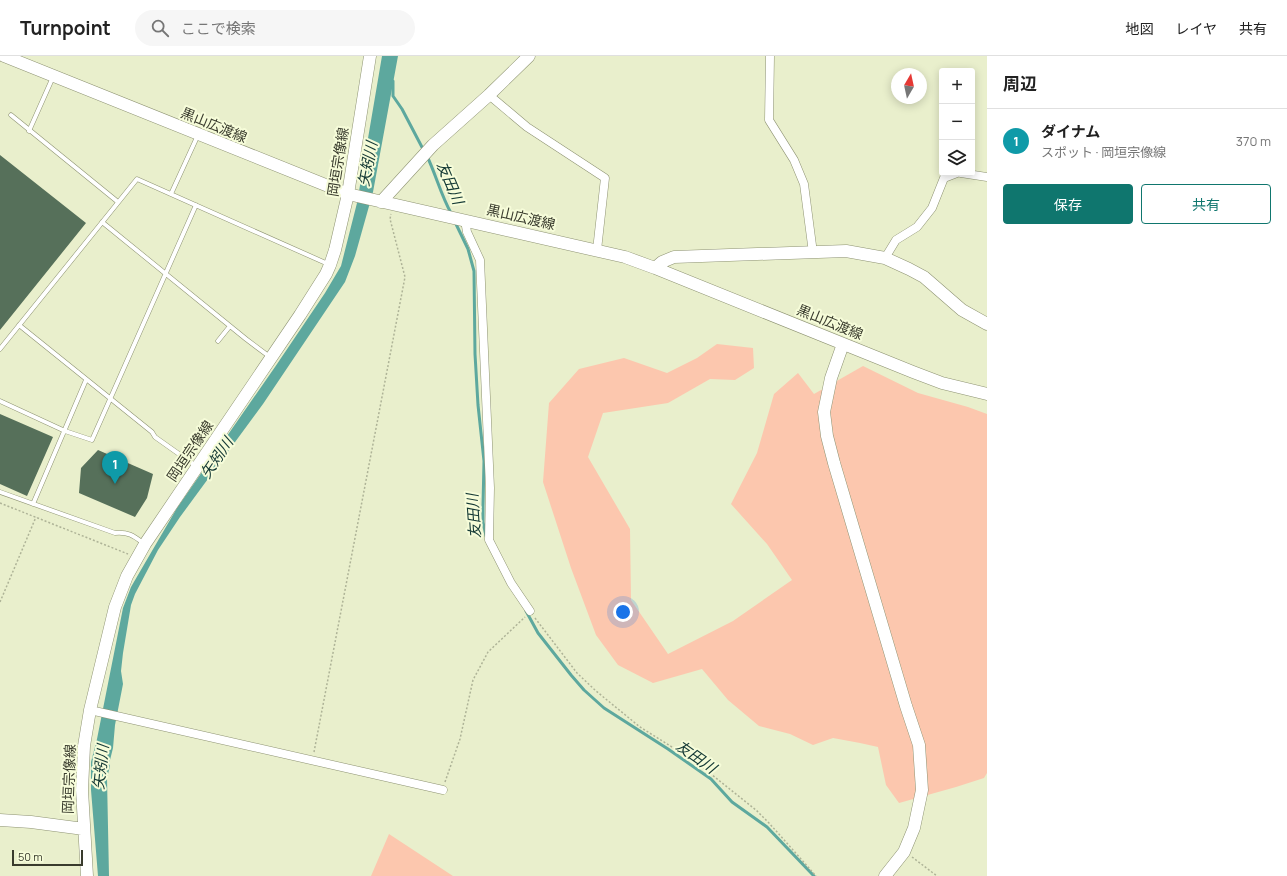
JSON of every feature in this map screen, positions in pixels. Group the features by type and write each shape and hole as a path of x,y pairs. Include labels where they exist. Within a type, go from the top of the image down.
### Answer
{"main road":[{"name":"黒山広渡線","path":"4,56 348,194 625,257 942,383 987,394"},
{"name":"岡垣宗像線","path":"87,876 82,765 84,746 90,710 120,591 145,544 300,315 330,265 348,194 370,56"},
{"path":"386,203 422,156 529,56"},
{"path":"655,268 662,262 674,257 846,251 885,258 924,277 962,310 987,324"},
{"path":"843,344 831,378 824,412 827,436 836,471 919,745 922,790 914,828 904,852 885,876"},
{"path":"0,820 31,822 84,829"}],"street":[{"path":"770,56 769,120 794,160 804,184 813,253"},
{"path":"489,95 527,127 604,178 597,250"},
{"path":"975,175 987,177"},
{"path":"885,258 896,240 918,227 932,208 944,178 949,176"},
{"path":"465,220 467,232 480,260 490,488 488,540 511,583 530,611"},
{"path":"90,710 442,790"}],"lane":[{"path":"29,131 54,76"},
{"path":"11,115 118,202"},
{"path":"171,194 198,135"},
{"path":"0,349 137,180 240,224 245,228 330,265"},
{"path":"0,401 65,431 92,440 196,205"},
{"path":"102,222 230,326 271,357"},
{"path":"19,325 152,432 155,437 198,467"},
{"path":"218,341 230,326"},
{"path":"32,504 86,380"},
{"path":"0,492 114,533 122,532 132,534 145,544"}],"path":[{"path":"312,760 405,277 386,203"},
{"path":"0,503 36,516 138,558"},
{"path":"0,602 36,516"},
{"path":"442,790 460,739 473,680 488,652 530,611 577,673 596,691 640,727 696,762 756,810 816,876"},
{"path":"904,852 937,876"}],"shaded area":[{"path":"717,344 753,348 754,368 735,380 710,379 668,403 603,413 588,457 630,529 631,600 668,654 733,621 792,580 767,544 731,504 757,453 774,394 798,373 814,394 863,366 918,393 987,414 987,773 984,778 899,803 886,785 878,747 833,738 813,745 790,734 759,726 728,700 702,669 653,683 618,665 596,635 571,568 543,482 549,403 579,369 624,358 667,373 697,358"},
{"path":"389,834 453,876 371,876"}],"water":[{"name":"矢矧川","path":"382,56 398,56 373,192 355,256 345,282 263,404 180,517 158,550 135,594 131,605 121,671 123,684 107,778 109,876 98,876 91,790 91,762 123,608 131,587 177,508 275,367 325,293 341,266 357,203"}],"building":[{"path":"0,155 86,223 0,330"},
{"path":"0,414 53,437 27,496 0,484"},
{"path":"98,450 153,474 147,498 135,517 79,493 81,468"}],"waterway":[{"name":"友田川","path":"393,81 393,96 402,109 424,151"},
{"name":"友田川","path":"427,156 451,213"},
{"name":"友田川","path":"455,222 468,249 474,271 475,354 478,405 484,461 483,522 486,536"},
{"name":"友田川","path":"526,611 538,633 584,690 604,708 668,749 711,779 732,802 767,827 814,876"}],"place":[{"name":"ダイナム","path":"115,484"}]}
